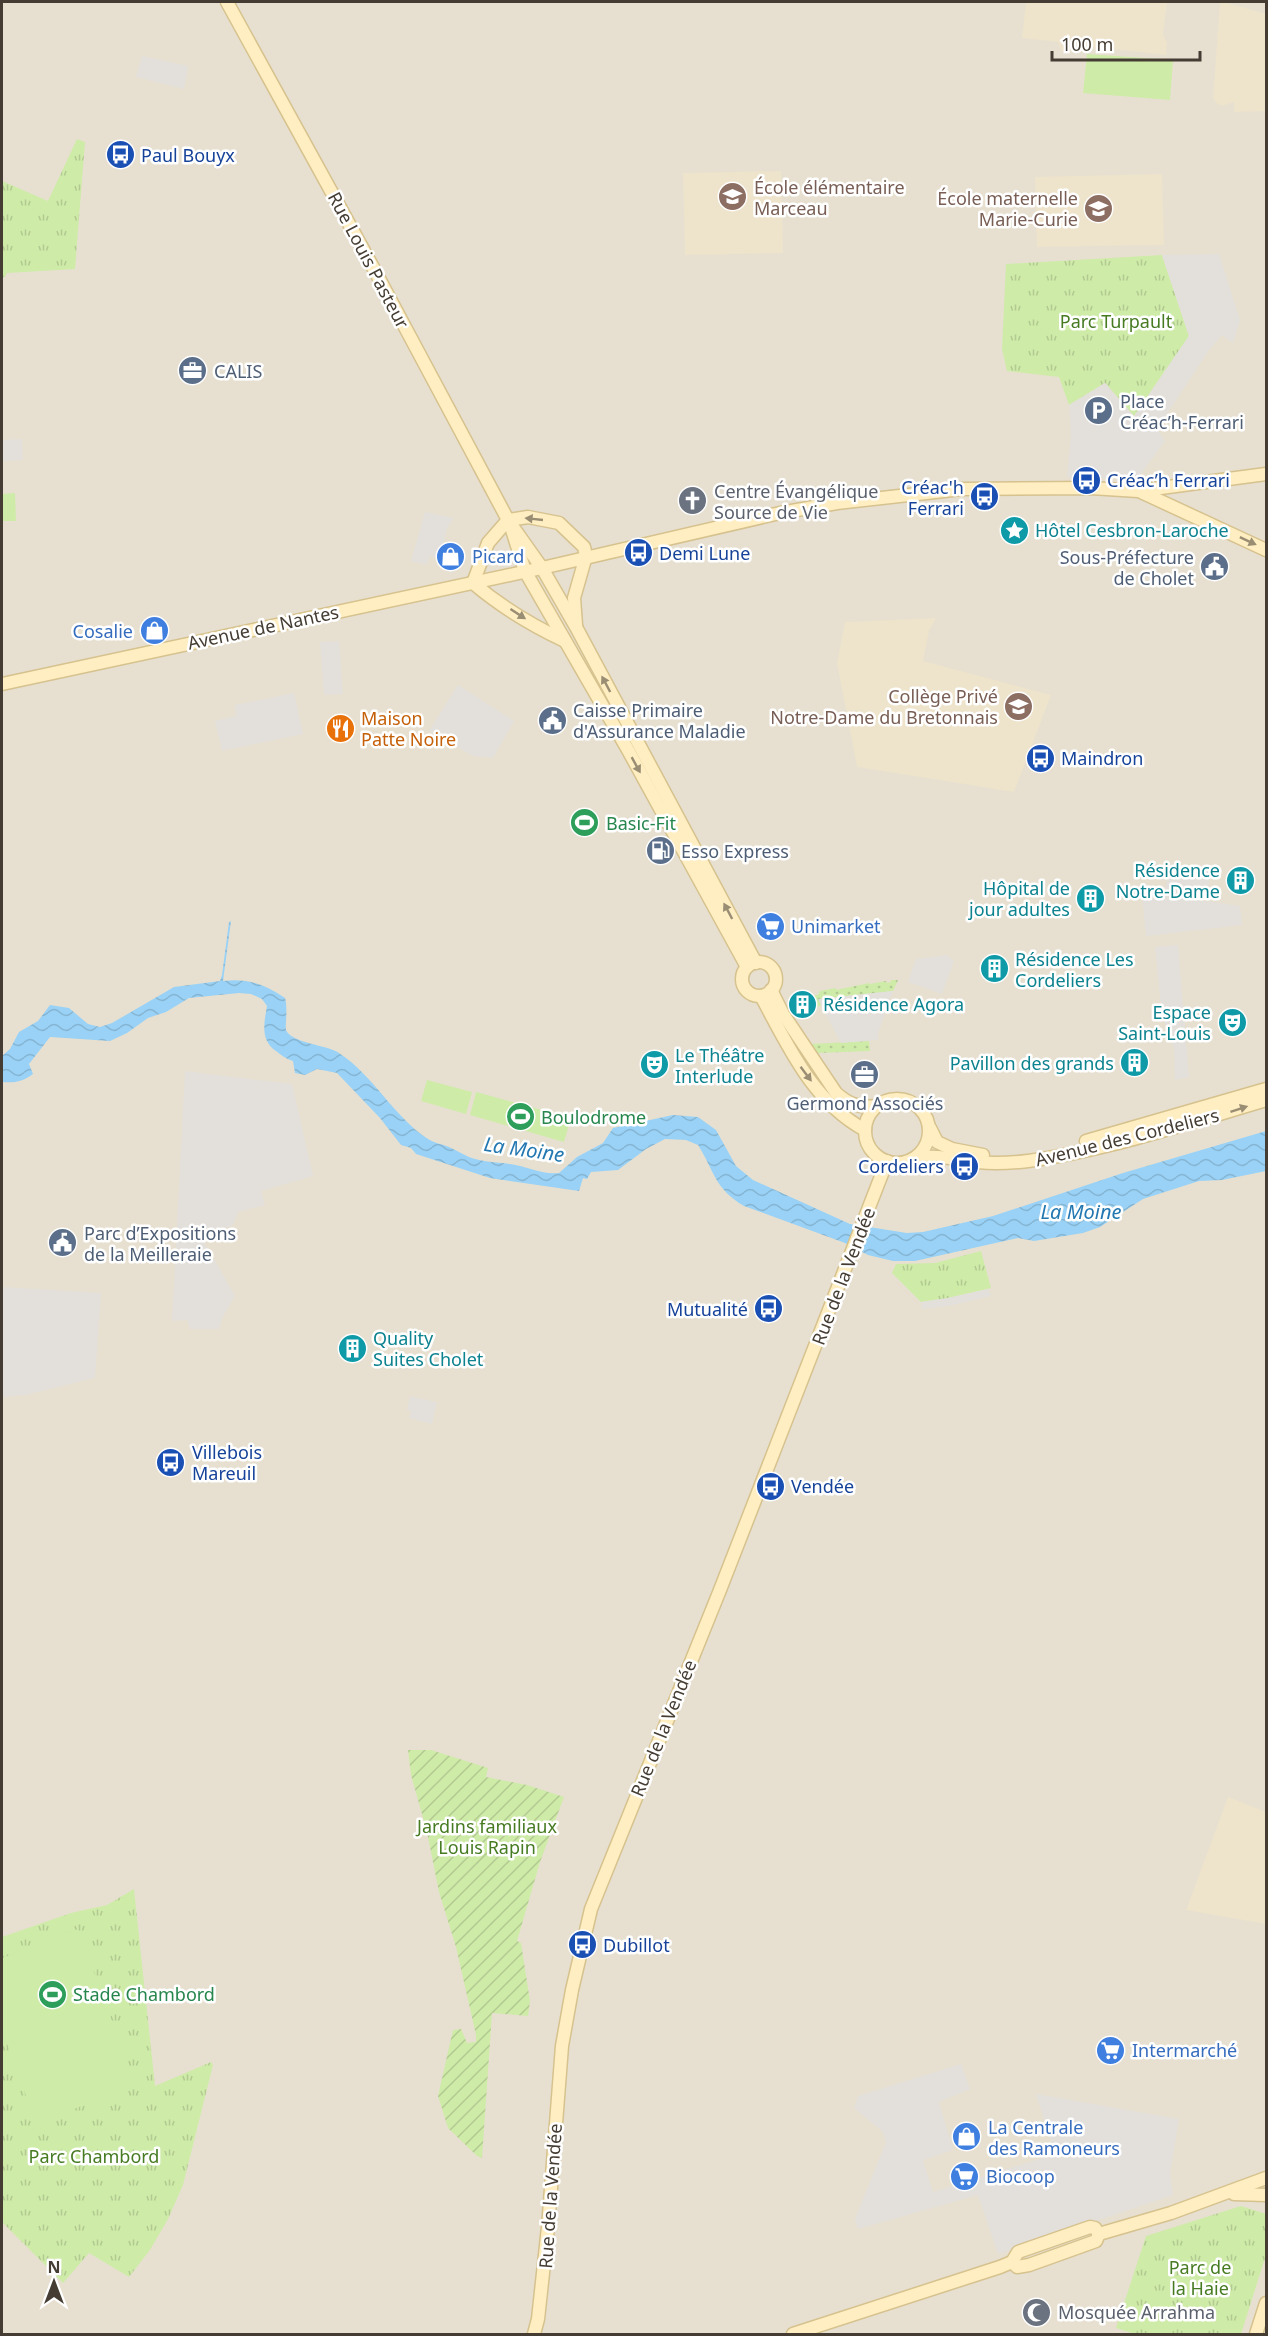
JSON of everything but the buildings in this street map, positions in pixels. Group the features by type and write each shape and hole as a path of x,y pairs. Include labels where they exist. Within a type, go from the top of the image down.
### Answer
{"main road":[{"name":"Rue Louis Pasteur","path":"227,2 375,271 508,520 542,568 576,627 751,965"},
{"path":"1138,491 1266,474"},
{"name":"Avenue de Nantes","path":"2,684 542,568 780,513 837,503 939,490 1091,488 1138,491"},
{"path":"1138,491 1266,550"},
{"path":"565,641 537,626 473,583 488,543 508,520 528,517 559,524 580,542 586,556 574,598 576,627"},
{"name":"Rue Louis Pasteur","path":"508,520 525,571 751,965"},
{"path":"766,964 773,971 775,981 766,993 751,994 744,987 742,977 751,965 766,964"},
{"path":"766,993 783,1014 836,1093 854,1105 864,1108 877,1106"},
{"path":"766,993 800,1067 846,1120 865,1130"},
{"name":"Avenue des Cordeliers","path":"930,1128 937,1142 952,1149 994,1156 1019,1155 1091,1140 1266,1089"},
{"path":"894,1099 911,1102 924,1113 930,1128 926,1145 915,1158 902,1163 887,1161 871,1150 865,1130 867,1121 877,1106 884,1101 894,1099"},
{"name":"Avenue des Cordeliers","path":"915,1158 930,1155 981,1163 1028,1161 1093,1148 1220,1115 1266,1100"},
{"name":"Rue de la Vendée","path":"536,2334 553,2178 555,2118 562,2046 572,1990 591,1909 720,1590 887,1161"},
{"path":"793,2334 822,2330 1012,2262 1017,2267 1029,2265 1096,2241 1099,2234 1171,2213 1266,2178"},
{"path":"1227,2194 1266,2195"},
{"path":"1256,2334 1266,2303"}],"shaded area":[{"path":"2,2 1266,2 1266,2334 2,2334"},
{"path":"1026,2 1167,2 1163,34 1167,43 1166,55 1074,45 1073,52 1061,51 1058,42 1022,38"},
{"path":"1224,2 1266,14 1266,111 1234,112 1234,102 1222,106 1213,98 1220,3"},
{"path":"142,56 188,66 184,89 136,77"},
{"name":"École élémentaire Marceau","path":"781,171 783,253 685,255 683,173"},
{"name":"École maternelle Marie-Curie","path":"1162,174 1164,245 1037,247 1035,177"},
{"name":"Place Créac’h-Ferrari","path":"1219,254 1240,320 1233,343 1222,335 1209,350 1157,429 1165,441 1137,479 1067,477 1071,436 1069,405 1105,383 1134,416 1189,336 1162,255"},
{"path":"22,439 23,460 2,461 2,440"},
{"path":"425,512 454,518 447,528 440,559 430,556 427,565 411,561"},
{"name":"Collège Privé Notre-Dame du Bretonnais","path":"936,618 929,631 923,661 1051,695 1014,792 857,767 837,663 845,622"},
{"path":"339,641 343,694 324,695 320,642"},
{"path":"458,685 514,721 493,758 473,756 429,731"},
{"path":"294,693 303,734 222,751 215,721 236,716 235,705"},
{"path":"1170,863 1210,870 1208,899 1165,892"},
{"path":"1142,892 1240,906 1242,925 1146,936"},
{"path":"1178,945 1189,1077 1175,1080 1174,1049 1162,1015 1155,947"},
{"path":"947,955 954,961 942,994 908,982 916,959"},
{"path":"893,991 878,1033 878,1040 841,1043 818,999"},
{"path":"185,1071 292,1084 313,1176 261,1191 265,1205 238,1212 233,1225 203,1240 235,1296 223,1316 219,1329 190,1329 187,1320 172,1321"},
{"path":"2,1287 101,1293 95,1378 25,1395 2,1397"},
{"path":"988,1289 991,1296 949,1306 922,1309 921,1302"},
{"path":"410,1396 437,1402 432,1424 409,1418 411,1411 407,1410"},
{"path":"1228,1797 1266,1812 1266,1924 1186,1910"},
{"path":"961,2064 970,2089 939,2102 953,2150 923,2160 933,2192 1055,2154 1036,2094 1179,2119 1170,2173 1173,2195 998,2254 978,2195 858,2229 855,2219 886,2142 882,2131 854,2108 858,2096"}],"green space":[{"path":"1087,54 1173,60 1170,100 1083,93"},
{"path":"77,139 85,142 75,269 7,273 5,277 2,277 2,181 48,201"},
{"name":"Parc Turpault","path":"1162,255 1189,336 1134,416 1105,383 1069,405 1059,377 1007,371 1002,349 1006,264"},
{"path":"15,493 16,521 2,521 2,494"},
{"path":"891,980 898,980 893,991 819,999 821,1005 816,1008 810,996 818,995 820,991 869,983 886,981 887,983"},
{"path":"869,1041 870,1051 816,1053 811,1044"},
{"path":"427,1080 472,1092 466,1114 421,1101"},
{"name":"Boulodrome","path":"476,1092 571,1118 564,1142 470,1115"},
{"path":"981,1251 991,1288 921,1302 892,1273 896,1264 935,1263"},
{"name":"Jardins familiaux Louis Rapin","path":"408,1750 431,1750 488,1768 486,1777 527,1785 564,1797 540,1862 517,1941 521,1943 530,2001 528,2016 492,2013 482,2158 477,2156 448,2128 438,2096 453,2030 461,2029 467,2043 476,2042 476,2035 456,1947 439,1892 427,1832 411,1775"},
{"name":"Parc Chambord","path":"134,1889 155,2086 211,2062 213,2065 183,2185 168,2219 150,2250 129,2277 89,2253 63,2283 2,2222 2,1937 71,1913 107,1905"},
{"name":"Stade Chambord","path":"78,1929 136,2086 36,2123 2,2030 2,1958"},
{"name":"Parc de la Haie","path":"1241,2206 1266,2214 1266,2255 1241,2334 1135,2334 1116,2328 1146,2236"}],"water":[{"name":"La Moine","path":"231,921 223,981 240,980 255,983 285,998 286,1030 289,1034 302,1041 339,1053 363,1073 416,1130 430,1140 479,1160 516,1165 546,1173 559,1173 577,1157 603,1143 613,1128 673,1115 698,1117 716,1130 736,1166 753,1180 850,1224 907,1233 923,1232 993,1216 1123,1173 1266,1131 1266,1171 1222,1180 1199,1181 1143,1199 1100,1227 1083,1233 1034,1241 1018,1238 915,1261 893,1261 868,1255 845,1243 744,1206 721,1186 698,1145 686,1140 665,1139 646,1149 618,1170 591,1172 587,1179 583,1178 579,1191 490,1178 416,1154 411,1148 401,1145 380,1118 337,1073 317,1069 305,1075 295,1073 293,1061 280,1054 267,1042 264,1031 267,1006 262,999 251,994 189,998 166,1012 148,1018 127,1033 110,1041 50,1037 29,1064 33,1074 18,1081 2,1082 2,1056 10,1049 19,1032 38,1021 50,1005 69,1008 88,1024 100,1027 112,1023 174,987 220,981"}],"place":[{"name":"Paul Bouyx","path":"120,155"},
{"name":"École élémentaire Marceau","path":"733,197"},
{"name":"École maternelle Marie-Curie","path":"1099,208"},
{"name":"CALIS","path":"193,371"},
{"name":"Place Créac’h-Ferrari","path":"1099,411"},
{"name":"Créac’h Ferrari","path":"1086,480"},
{"name":"Créac'h Ferrari","path":"985,497"},
{"name":"Centre Évangélique Source de Vie","path":"693,501"},
{"name":"Hôtel Cesbron-Laroche","path":"1014,530"},
{"name":"Demi Lune","path":"638,553"},
{"name":"Picard","path":"451,556"},
{"name":"Sous-Préfecture de Cholet","path":"1215,567"},
{"name":"Cosalie","path":"154,631"},
{"name":"Collège Privé Notre-Dame du Bretonnais","path":"1019,706"},
{"name":"Caisse Primaire d'Assurance Maladie","path":"552,720"},
{"name":"Maison Patte Noire","path":"340,728"},
{"name":"Maindron","path":"1040,758"},
{"name":"Basic-Fit","path":"585,823"},
{"name":"Esso Express","path":"660,851"},
{"name":"Résidence Notre-Dame","path":"1241,880"},
{"name":"Hôpital de jour adultes","path":"1091,898"},
{"name":"Unimarket","path":"770,926"},
{"name":"Résidence Les Cordeliers","path":"994,969"},
{"name":"Résidence Agora","path":"802,1004"},
{"name":"Espace Saint-Louis","path":"1232,1022"},
{"name":"Pavillon des grands","path":"1135,1063"},
{"name":"Le Théâtre Interlude","path":"654,1065"},
{"name":"Germond Associés","path":"865,1074"},
{"name":"Boulodrome","path":"520,1117"},
{"name":"Cordeliers","path":"965,1166"},
{"name":"Parc d’Expositions de la Meilleraie","path":"63,1243"},
{"name":"Mutualité","path":"769,1309"},
{"name":"Quality Suites Cholet","path":"352,1348"},
{"name":"Villebois Mareuil","path":"171,1462"},
{"name":"Vendée","path":"770,1486"},
{"name":"Dubillot","path":"582,1945"},
{"name":"Stade Chambord","path":"52,1994"},
{"name":"Intermarché","path":"1111,2050"},
{"name":"La Centrale des Ramoneurs","path":"967,2137"},
{"name":"Biocoop","path":"965,2176"},
{"name":"Mosquée Arrahma","path":"1037,2312"}]}
